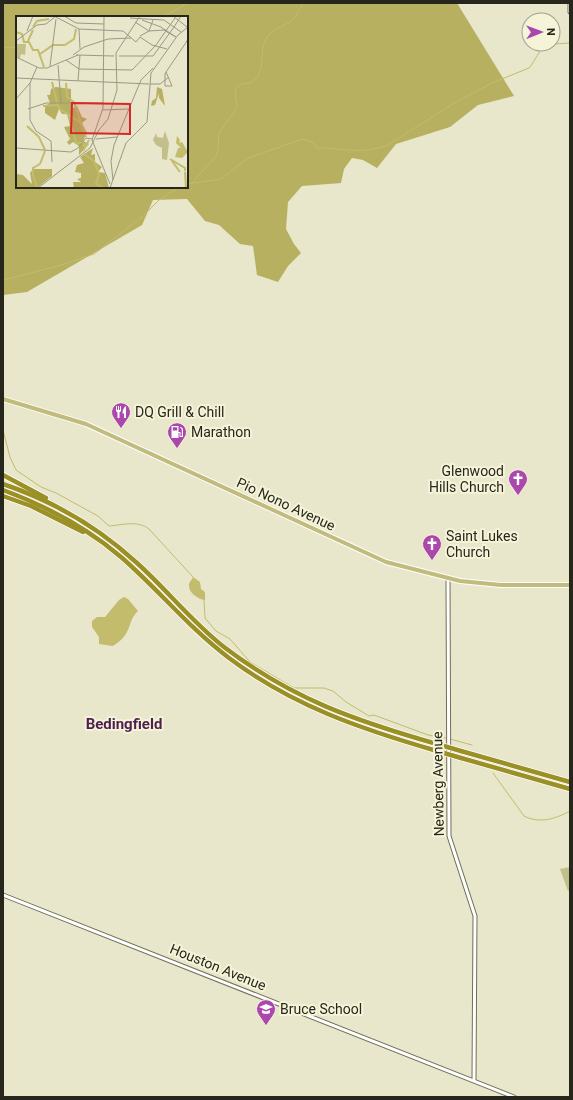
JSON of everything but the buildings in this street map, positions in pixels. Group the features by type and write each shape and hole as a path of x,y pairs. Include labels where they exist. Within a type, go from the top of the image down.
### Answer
{"highway":[{"path":"3,475 33,490 110,540 138,564 209,634 233,654 297,694 345,715 437,744 570,782"},
{"path":"3,484 57,506"},
{"path":"3,490 55,512 96,538 132,567 203,638 261,680 298,701 333,718 381,734 570,789"},
{"path":"3,496 32,506 96,538"}],"main road":[{"name":"Pio Nono Avenue","path":"3,399 86,424 368,554 405,568 448,578 497,585 570,585"}],"street":[{"path":"570,3 570,12"},
{"name":"Newberg Avenue","path":"448,578 449,836 475,916 474,1080"},
{"name":"Houston Avenue","path":"3,895 514,1097"}],"shaded area":[{"path":"3,3 457,3 514,96 478,105 450,127 396,144 377,168 363,160 352,158 344,169 341,183 302,186 288,202 286,229 301,253 288,266 278,282 257,275 253,246 240,244 219,225 205,221 187,199 153,200 142,225 27,292 3,295"},
{"path":"193,577 200,582 201,589 205,592 205,600 197,597 189,589 189,585"},
{"path":"124,597 128,599 138,611 134,615 127,632 120,641 113,646 99,644 99,637 92,627 92,621 97,617 105,617 119,600"},
{"path":"570,867 570,889 568,891 560,869"}],"waterway":[{"path":"165,16 188,3"},
{"path":"193,182 216,156 218,150 219,133 237,108 235,90 241,84 256,79 259,74 266,39 274,30 293,19 303,3"},
{"path":"188,184 221,179 248,158 303,139 312,142 317,148 369,150 388,145 456,102 492,83 529,68 545,46 570,43"},
{"path":"3,48 16,47"},
{"path":"3,280 58,266 94,254 142,217 159,200 177,188"},
{"path":"3,430 10,457 16,470 41,487 56,493 98,516 109,526 135,524 149,529 193,577"},
{"path":"204,599 205,618 216,631 230,639 250,662 294,688 324,688 333,691 346,702 369,716 374,715 428,735 446,738"},
{"path":"450,739 472,745"},
{"path":"493,773 524,816 536,820 547,820 570,811"}],"place":[{"name":"DQ Grill & Chill","path":"121,429"},
{"name":"Marathon","path":"177,449"},
{"name":"Glenwood Hills Church","path":"518,496"},
{"name":"Saint Lukes Church","path":"432,561"},
{"name":"Bruce School","path":"266,1026"}],"district":[{"name":"Bedingfield","path":"124,724"}]}
